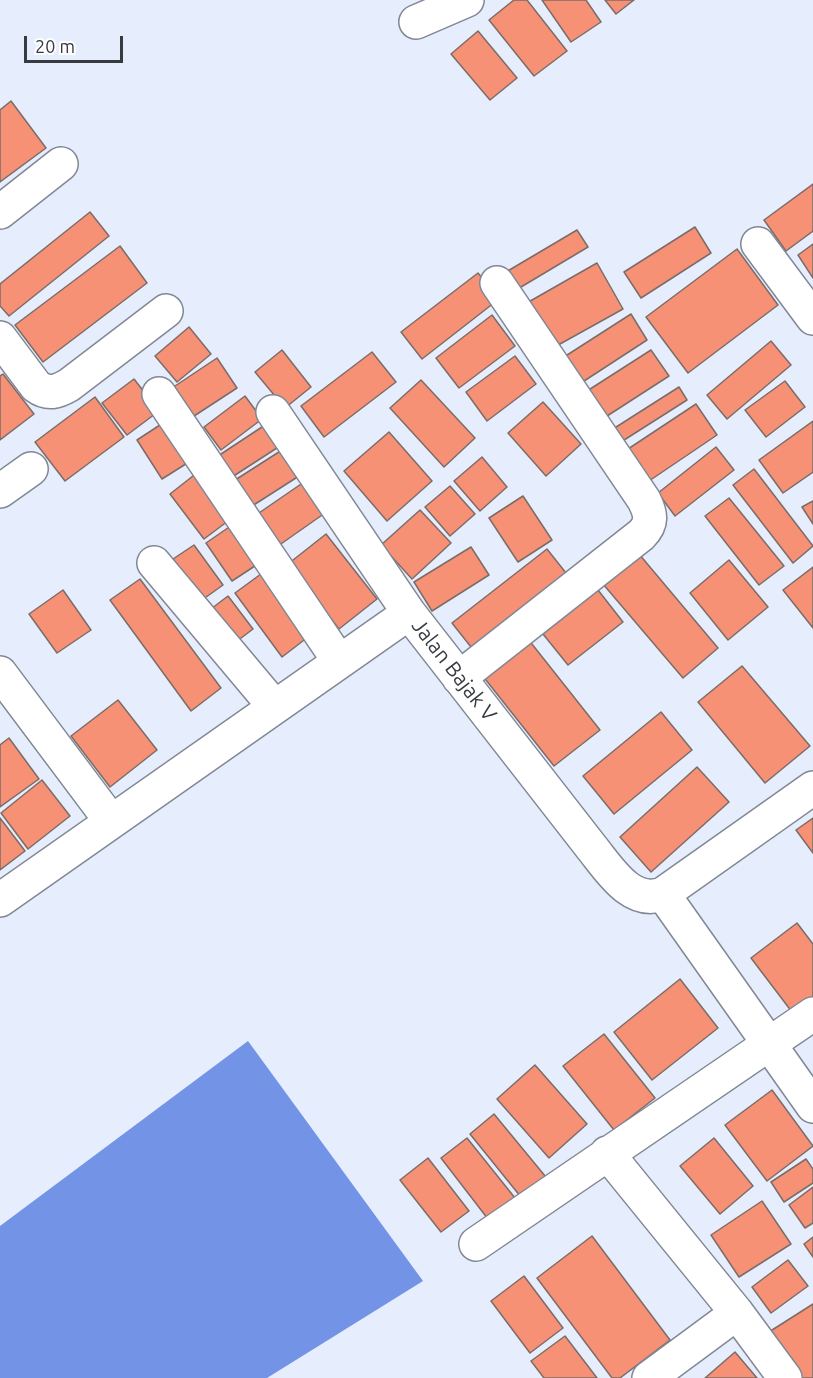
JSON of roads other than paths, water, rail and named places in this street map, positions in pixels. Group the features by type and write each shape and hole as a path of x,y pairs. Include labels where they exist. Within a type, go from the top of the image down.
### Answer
{"street":[{"path":"416,22 467,0"},
{"path":"0,212 61,165"},
{"path":"758,244 813,318"},
{"path":"459,678 641,535 650,524 651,516 644,500 496,283"},
{"path":"0,338 36,386 42,391 54,392 69,386 166,311"},
{"path":"159,394 339,662"},
{"path":"273,412 410,613"},
{"path":"0,491 31,469"},
{"path":"154,563 273,706"},
{"name":"Jalan Bajak V","path":"0,900 273,706 410,613 612,873 636,894 655,897 663,894"},
{"path":"0,673 111,821"},
{"path":"813,788 663,894 813,1106"},
{"path":"476,1244 813,1014"},
{"path":"607,1153 737,1313 785,1378"},
{"path":"649,1378 737,1313"}],"water":[{"path":"248,1041 423,1281 267,1378 0,1378 0,1226"}]}
